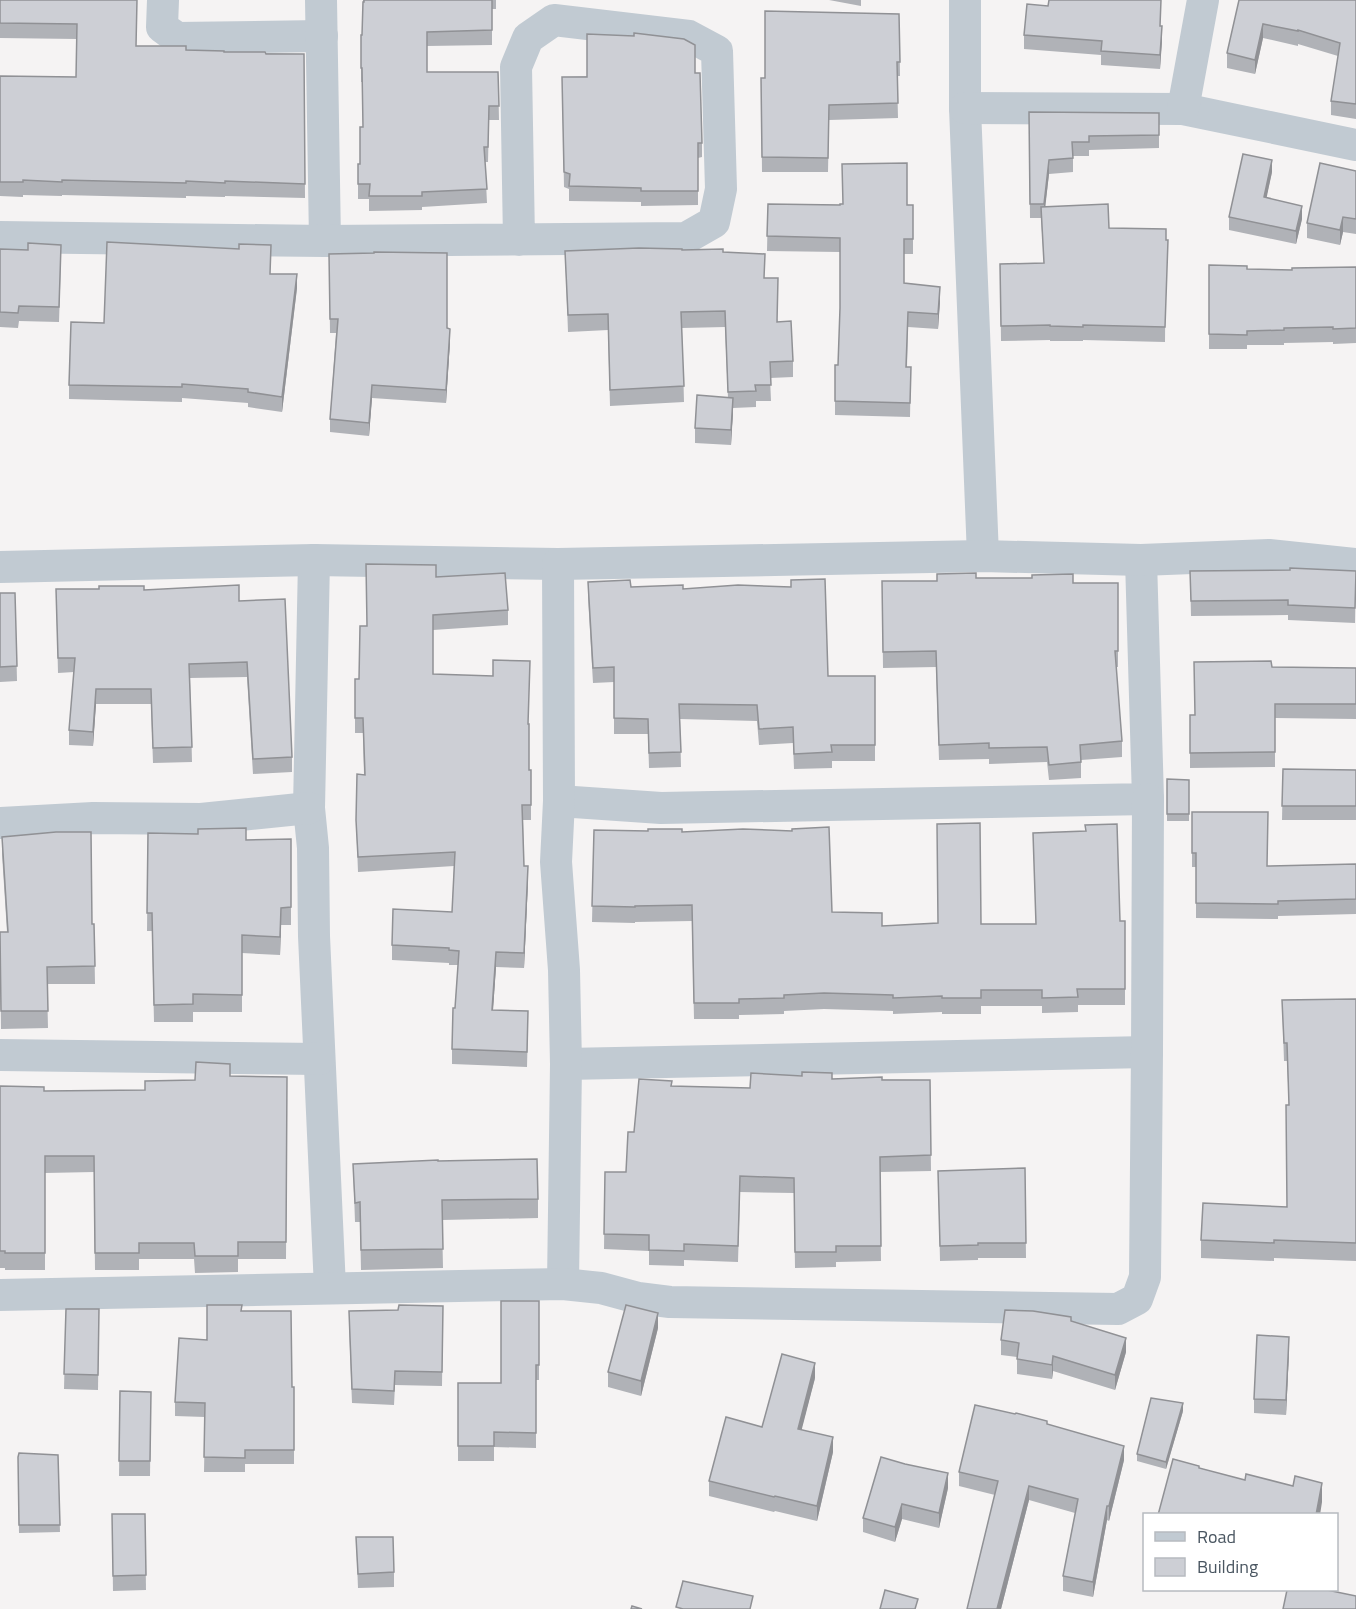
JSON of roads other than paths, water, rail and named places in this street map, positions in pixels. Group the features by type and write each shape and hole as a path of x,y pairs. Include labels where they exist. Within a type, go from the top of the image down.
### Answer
{"street":[{"path":"163,0 162,27 177,38 322,36"},
{"path":"321,0 325,242"},
{"path":"965,0 964,108 983,556"},
{"path":"1183,110 1203,0"},
{"path":"0,237 325,242 519,240 686,238 714,222 721,189 717,51 689,36 554,20 528,38 516,67 519,240"},
{"path":"964,108 1183,110 1356,145"},
{"path":"0,567 314,560 558,564 983,556 1141,560 1269,555 1356,564"},
{"path":"314,560 309,808 314,848 314,936 330,1288"},
{"path":"0,1294 563,1284 601,1288 638,1298 670,1302 1118,1309 1137,1299 1145,1277 1147,1052 1148,799 1141,560"},
{"path":"558,564 559,801 556,862 564,970 566,1064 563,1284"},
{"path":"559,801 661,808 1148,799"},
{"path":"0,823 93,818 201,819 309,808"},
{"path":"566,1064 1147,1052"},
{"path":"0,1055 319,1059"}]}
